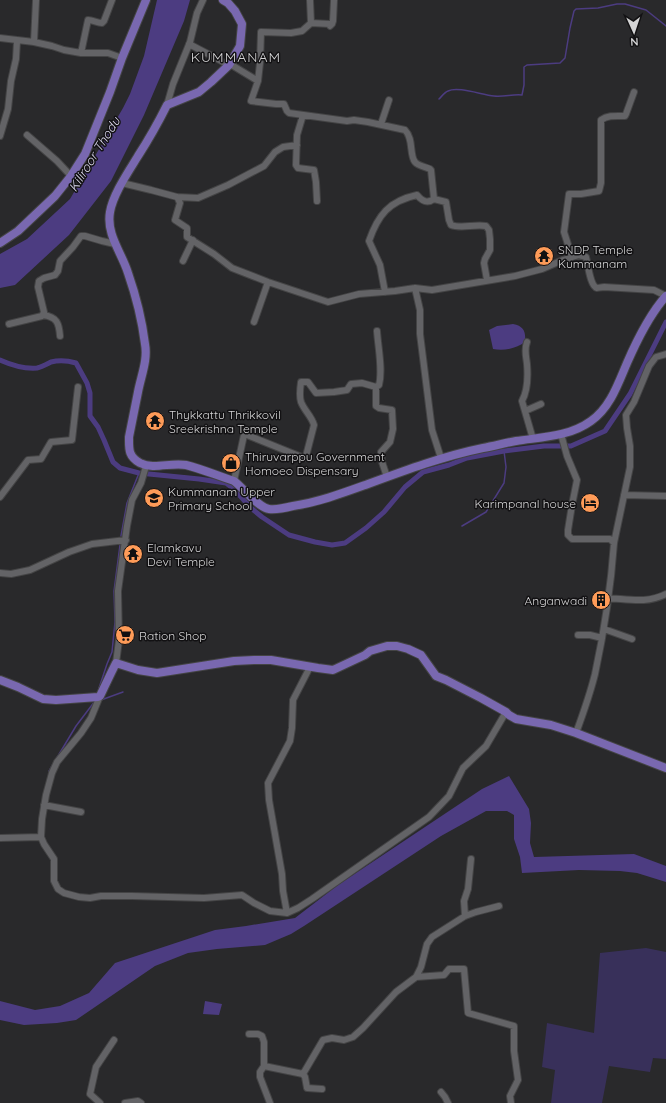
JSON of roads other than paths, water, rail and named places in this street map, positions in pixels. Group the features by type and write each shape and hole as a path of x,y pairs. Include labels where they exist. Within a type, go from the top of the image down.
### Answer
{"main road":[{"path":"0,243 18,231 55,196 71,176 85,154 146,0"},
{"path":"224,0 235,11 242,24 240,46 229,64 199,92 167,105 122,183 112,203 110,212 109,220 114,244 130,276 146,345 145,365 138,390 129,436 130,454 146,468 185,465 234,481 257,503 267,509 280,509 298,506 331,497 441,458 509,443 533,439 561,437 591,421 602,412 612,397 635,346 646,326 666,296"},
{"path":"0,680 43,699 98,698 110,672 116,663 138,670 157,673 234,661 271,660 333,670 365,655 370,651 387,646 398,646 421,655 436,676 506,712 516,719 576,733 666,768"}],"street":[{"path":"34,42 36,0"},
{"path":"81,53 88,20 102,23 112,0"},
{"path":"167,105 173,84 189,44 202,0"},
{"path":"310,0 312,23"},
{"path":"334,0 334,13 332,24 330,26 330,24 312,23 302,31 291,33 261,32 258,81 251,101 284,104 289,113 347,121 354,120 402,129 407,132 410,138 414,160 417,164 432,170 434,199"},
{"path":"0,38 34,42 81,53 108,53 122,58"},
{"path":"0,136 8,109 11,81 16,59 17,40"},
{"path":"189,44 229,64 258,81"},
{"path":"572,257 564,232 569,194 599,191 601,183 601,120 611,116 625,116 634,92"},
{"path":"381,124 389,100"},
{"path":"303,115 297,135 296,161 298,168 314,170 317,201"},
{"path":"27,135 71,176"},
{"path":"122,183 177,197 198,198 228,185 264,166 275,152 283,147 297,145"},
{"path":"385,292 380,265 369,241 374,227 386,210 396,202 417,195 422,200 427,202 434,199 446,202 451,225 456,227 478,224 486,226 489,230 490,250 484,262 487,280"},
{"path":"177,197 180,203 175,220 186,228 187,237 214,254 232,268 328,302 359,294 415,288 432,290 515,276 532,272 579,255 586,257 594,286 598,288 604,287 654,290 666,296"},
{"path":"43,315 44,312 38,282 58,271 60,261 81,236 114,244"},
{"path":"183,261 193,240"},
{"path":"254,322 268,282"},
{"path":"415,288 420,310 420,334 432,430 441,458"},
{"path":"9,324 43,315 50,316 56,320 59,326 60,336"},
{"path":"377,331 380,381 379,385 376,387 376,406 378,408 392,410 390,442 381,452 382,462 387,477"},
{"path":"527,342 525,347 527,371 526,394 522,401 533,439"},
{"path":"576,733 595,675 604,629 614,543 630,467 630,446 626,415 634,402 649,366 656,357 666,354"},
{"path":"234,481 244,435 248,435 304,458 306,456 314,426 313,421 302,402 300,391 301,382 308,382 316,393 347,390 351,384 362,383 376,387"},
{"path":"0,497 28,460 41,459 51,442 72,440 78,386"},
{"path":"525,412 541,404"},
{"path":"561,437 572,469 578,480 572,505 568,535 572,539 610,539 614,543"},
{"path":"116,663 119,640 118,591 127,526 132,500 141,483 146,468"},
{"path":"624,495 666,496"},
{"path":"0,573 11,574 30,570 68,552 92,544 126,540"},
{"path":"608,598 643,601 659,598 666,594"},
{"path":"604,629 632,639"},
{"path":"578,635 590,635 602,638"},
{"path":"287,913 269,800 268,783 290,741 293,700 310,667"},
{"path":"98,698 91,718 81,733 56,762 44,805 41,837 54,859 54,881 58,889 64,893 90,898 101,896 204,898 242,895 270,911 287,913 312,899 429,817 449,796 463,768 486,746 506,712"},
{"path":"44,805 81,812"},
{"path":"0,838 41,837"},
{"path":"465,916 464,900 468,889 471,859"},
{"path":"322,1089 307,1088 304,1074 323,1040 332,1038 344,1040 353,1037 363,1028 396,992 416,977 421,967 427,944 432,937 465,916 499,906"},
{"path":"416,977 444,975 450,969 464,969 468,1013 514,1026 514,1051 518,1080 510,1096 511,1103"},
{"path":"249,1034 258,1034 262,1036 264,1042 264,1066 260,1072 260,1076 270,1103"},
{"path":"100,1103 90,1094 96,1067 114,1040"},
{"path":"264,1066 304,1074"},
{"path":"441,1092 448,1103"},
{"path":"125,1103 138,1101 141,1103"}],"waterway":[{"path":"439,99 446,92 452,90 464,90 494,96 522,95 524,85 524,67 527,65 560,63 565,58 570,28 574,11 576,9 598,8 625,4 646,10 666,26"},
{"path":"0,360 9,364 27,368 39,368 54,361 76,363 87,383 90,393 90,416 98,427 113,462 120,468 139,473 226,483 234,489 251,508 289,535 332,545 345,543 366,528 384,512 405,487 423,472 449,465 467,458 504,451 544,446 571,446 605,431 630,394 666,322"},
{"path":"462,526 486,512 504,483 506,467 504,451"},
{"path":"121,536 127,503 139,473"},
{"path":"99,688 112,652 115,622 114,591 120,545"},
{"path":"101,700 123,692"},
{"path":"55,761 76,726 95,701"},
{"path":"49,771 53,764"}],"place":[{"name":"SNDP Temple Kummanam","path":"544,256"},
{"name":"Thykkattu Thrikkovil Sreekrishna Temple","path":"155,421"},
{"name":"Thiruvarppu Government Homoeo Dispensary","path":"231,463"},
{"name":"Kummanam Upper Primary School","path":"154,498"},
{"name":"Karimpanal house","path":"590,503"},
{"name":"Elamkavu Devi Temple","path":"133,554"},
{"name":"Anganwadi","path":"601,600"},
{"name":"Ration Shop","path":"125,635"}],"district":[{"name":"KUMMANAM","path":"236,57"}],"water label":[{"name":"Kiliroor Thodu","path":"94,154"}]}
